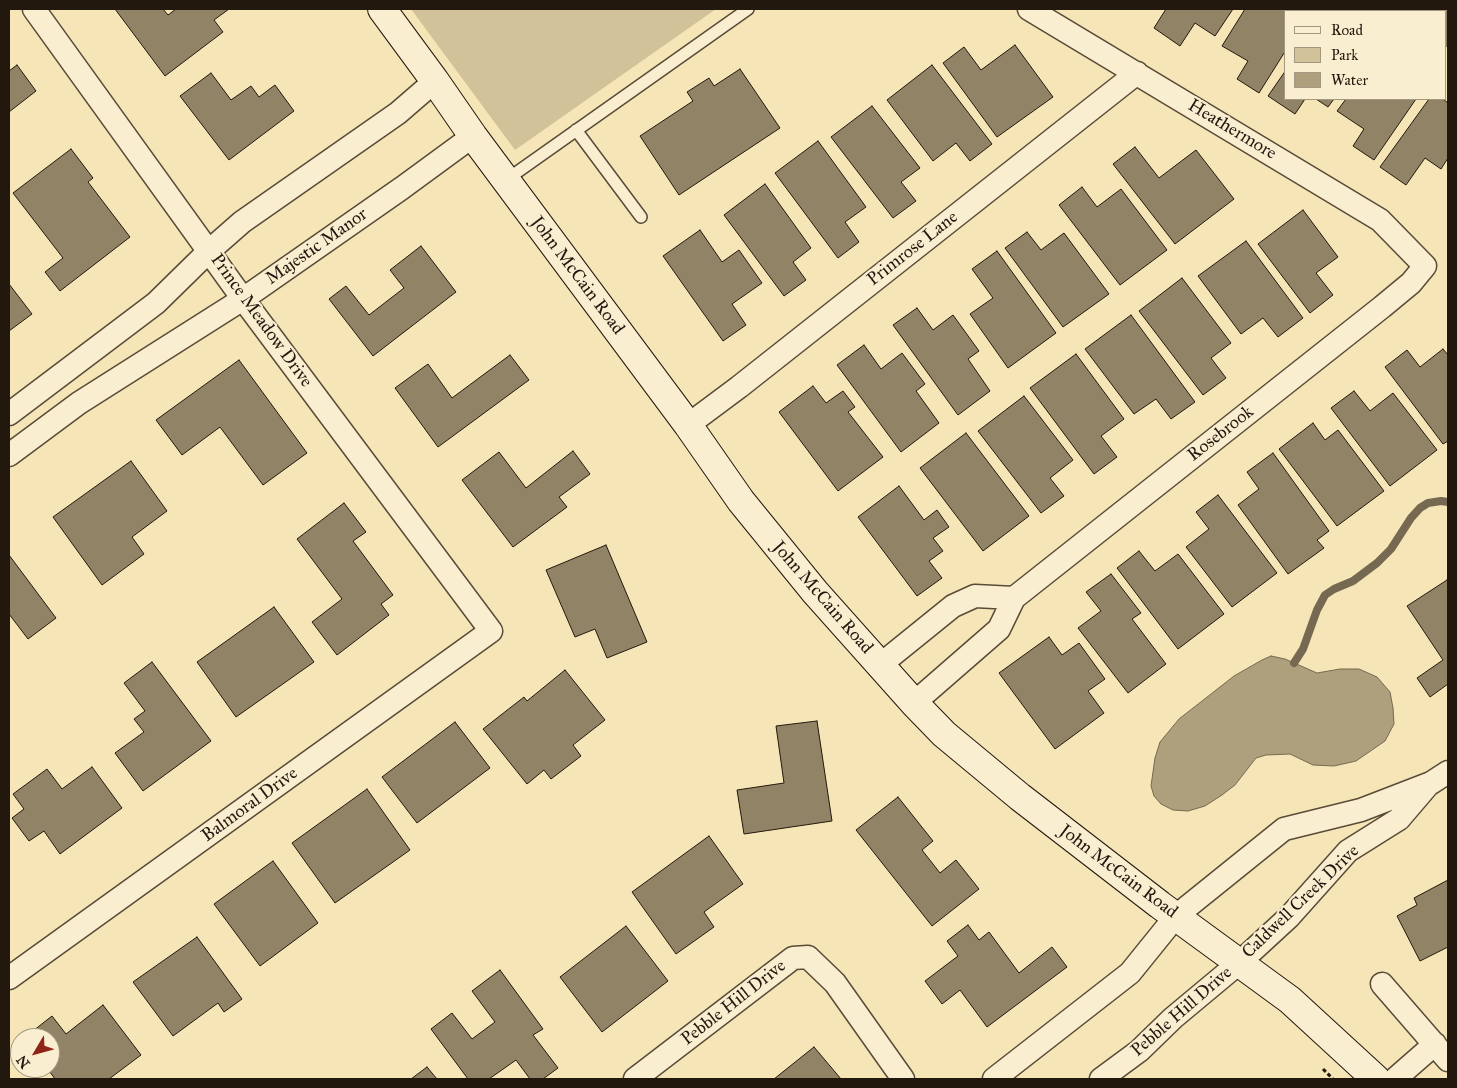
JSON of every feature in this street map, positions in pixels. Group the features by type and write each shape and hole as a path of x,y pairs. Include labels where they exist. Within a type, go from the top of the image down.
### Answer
{"main road":[{"name":"John McCain Road","path":"382,9 473,136 688,425 741,501 815,592 914,703 944,734 1020,797 1238,963 1290,1000 1376,1079"}],"street":[{"name":"Prince Meadow Drive","path":"34,9 243,299 491,631"},
{"name":"Heathermore","path":"1029,9 1380,220 1425,266"},
{"name":"Primrose Lane","path":"688,425 739,387 1137,73"},
{"path":"9,414 156,303 209,251 242,222 398,113 435,81"},
{"name":"Majestic Manor","path":"9,454 79,403 243,299 473,136"},
{"name":"Rosebrook","path":"914,703 999,629 1014,598 1382,307 1411,283 1425,266"},
{"path":"880,665 953,606 975,596 1014,598"},
{"name":"Balmoral Drive","path":"9,978 491,631"},
{"name":"Caldwell Creek Drive","path":"1176,916 1284,829 1361,810 1439,778"},
{"name":"Caldwell Creek Drive","path":"1238,963 1289,917 1348,851 1399,819 1439,778"},
{"path":"994,1079 1130,972 1176,916"},
{"name":"Pebble Hill Drive","path":"635,1079 793,958 808,957 835,983 904,1079"},
{"name":"Pebble Hill Drive","path":"1101,1079 1139,1051 1173,1018 1238,963"},
{"path":"1382,984 1441,1052 1395,1079"}],"lane":[{"path":"506,180 748,9"},
{"path":"576,130 642,217"}],"green space":[{"path":"411,9 716,9 515,150"}],"water":[{"path":"1448,9 1448,47 1447,10 1370,10"},
{"path":"1271,656 1285,659 1317,673 1340,669 1359,669 1377,677 1390,692 1393,708 1394,724 1385,741 1356,761 1334,766 1313,765 1290,754 1266,755 1256,758 1235,785 1205,806 1188,811 1173,810 1161,804 1154,796 1151,786 1155,758 1160,742 1179,719 1234,676"}],"building":[{"path":"115,9 163,9 168,15 176,9 229,9 214,20 223,32 165,76"},
{"path":"1166,9 1233,9 1215,36 1195,23 1180,46 1154,28"},
{"path":"1245,9 1308,10 1284,10 1284,53 1259,93 1237,79 1248,61 1222,46"},
{"path":"1015,45 1053,97 997,137 943,63 964,47 981,70"},
{"path":"17,65 36,91 9,112 9,71"},
{"path":"932,65 992,144 970,161 956,143 933,161 887,100"},
{"path":"740,69 780,128 679,195 640,136 693,101 687,92 709,78 714,86"},
{"path":"211,73 231,100 251,86 259,97 275,85 294,111 229,160 180,96"},
{"path":"1284,73 1284,100 1304,100 1295,114 1268,96"},
{"path":"1318,100 1333,100 1328,107"},
{"path":"1345,100 1415,100 1374,160 1353,146 1364,129 1337,111"},
{"path":"1428,100 1444,100 1448,103 1448,158 1441,169 1425,158 1406,185 1380,167"},
{"path":"872,106 920,168 901,182 916,201 893,218 831,137"},
{"path":"818,141 866,207 845,222 859,242 838,258 775,173"},
{"path":"1135,147 1159,178 1196,150 1234,199 1175,244 1113,164"},
{"path":"71,149 93,178 88,182 130,237 60,291 45,272 63,258 13,193"},
{"path":"765,184 811,248 793,262 806,280 784,296 724,215"},
{"path":"1082,187 1097,207 1121,189 1167,250 1120,285 1059,205"},
{"path":"1303,210 1338,257 1316,273 1333,295 1310,313 1258,244"},
{"path":"700,230 722,262 739,250 762,283 732,304 746,325 723,341 663,256"},
{"path":"1027,232 1041,250 1064,233 1109,294 1063,327 1005,248"},
{"path":"1246,241 1303,318 1278,337 1263,318 1241,334 1198,276"},
{"path":"421,246 456,292 373,356 329,299 346,286 369,315 404,288 390,270"},
{"path":"997,251 1056,333 1008,368 970,314 993,298 972,269"},
{"path":"1182,278 1231,343 1211,358 1226,378 1203,395 1139,311"},
{"path":"9,284 32,314 9,331"},
{"path":"917,308 933,330 953,315 979,351 968,359 990,391 958,415 893,325"},
{"path":"1131,315 1195,402 1171,419 1156,399 1134,414 1085,349"},
{"path":"864,345 881,369 902,353 925,384 916,391 939,423 901,452 837,365"},
{"path":"1443,349 1448,355 1448,441 1443,444 1385,367 1407,350 1420,367"},
{"path":"1076,354 1124,419 1101,436 1117,457 1094,474 1030,388"},
{"path":"510,355 529,380 438,447 395,388 428,364 452,398"},
{"path":"239,360 307,453 263,485 220,427 182,455 156,420"},
{"path":"813,386 826,403 843,391 855,407 848,412 883,457 838,491 779,412"},
{"path":"1354,391 1370,411 1393,393 1437,450 1390,486 1331,408"},
{"path":"1024,396 1073,460 1050,478 1064,496 1041,513 978,431"},
{"path":"1313,423 1325,440 1338,430 1384,491 1337,526 1279,449"},
{"path":"966,433 1029,516 983,551 920,468"},
{"path":"573,451 590,474 559,497 567,507 513,547 462,480 499,452 526,488"},
{"path":"1273,453 1329,531 1317,540 1324,548 1288,574 1238,505 1259,489 1247,472"},
{"path":"131,461 167,511 132,537 144,554 102,585 53,517"},
{"path":"899,486 924,520 937,510 949,527 933,538 943,551 929,561 942,578 917,596 858,517"},
{"path":"1218,495 1277,573 1232,607 1186,547 1209,529 1196,512"},
{"path":"344,503 366,532 353,541 393,595 381,604 389,615 337,655 312,622 342,599 297,539"},
{"path":"606,545 647,642 607,658 595,629 575,637 546,570"},
{"path":"1139,551 1155,571 1178,554 1224,614 1178,649 1117,568"},
{"path":"9,555 56,618 28,639 9,614"},
{"path":"1111,574 1141,613 1132,619 1166,664 1128,693 1078,628 1101,611 1086,592"},
{"path":"1447,580 1448,684 1430,697 1417,678 1443,660 1407,606"},
{"path":"274,607 314,662 236,717 197,662"},
{"path":"1049,637 1062,655 1079,643 1105,679 1088,691 1104,713 1055,749 999,673"},
{"path":"152,662 211,741 143,791 115,753 144,732 134,719 145,711 124,683"},
{"path":"565,670 605,720 573,745 581,756 551,779 544,770 527,784 483,729 524,697 527,701"},
{"path":"817,721 832,821 744,834 737,790 784,783 776,726"},
{"path":"455,722 490,768 417,823 382,777"},
{"path":"92,767 122,808 60,854 44,831 29,841 12,818 24,809 13,794 47,769 62,789"},
{"path":"367,789 410,850 335,903 292,843"},
{"path":"898,797 933,841 922,850 940,873 956,860 979,889 932,926 856,830"},
{"path":"709,836 743,884 704,912 714,927 676,954 632,892"},
{"path":"273,861 318,923 260,966 214,904"},
{"path":"1448,880 1448,947 1420,961 1397,916 1417,905 1414,898"},
{"path":"968,925 979,940 989,932 1019,973 1052,947 1067,967 987,1027 960,990 942,1004 925,981 958,956 947,941"},
{"path":"626,926 668,981 602,1032 560,977"},
{"path":"197,937 242,999 224,1012 218,1003 173,1036 133,982"},
{"path":"500,970 543,1029 533,1035 558,1068 543,1079 530,1079 516,1060 489,1079 468,1079 431,1029 452,1013 472,1039 495,1022 472,991"},
{"path":"103,1005 141,1055 109,1079 55,1079 60,1078 60,1028 37,1028 52,1016 66,1034"},
{"path":"814,1047 841,1079 774,1079"},
{"path":"427,1067 437,1079 411,1079"}],"waterway":[{"path":"1294,663 1303,649 1317,610 1325,595 1353,581 1377,563 1391,549 1411,518 1420,508 1428,503 1448,502"}]}
